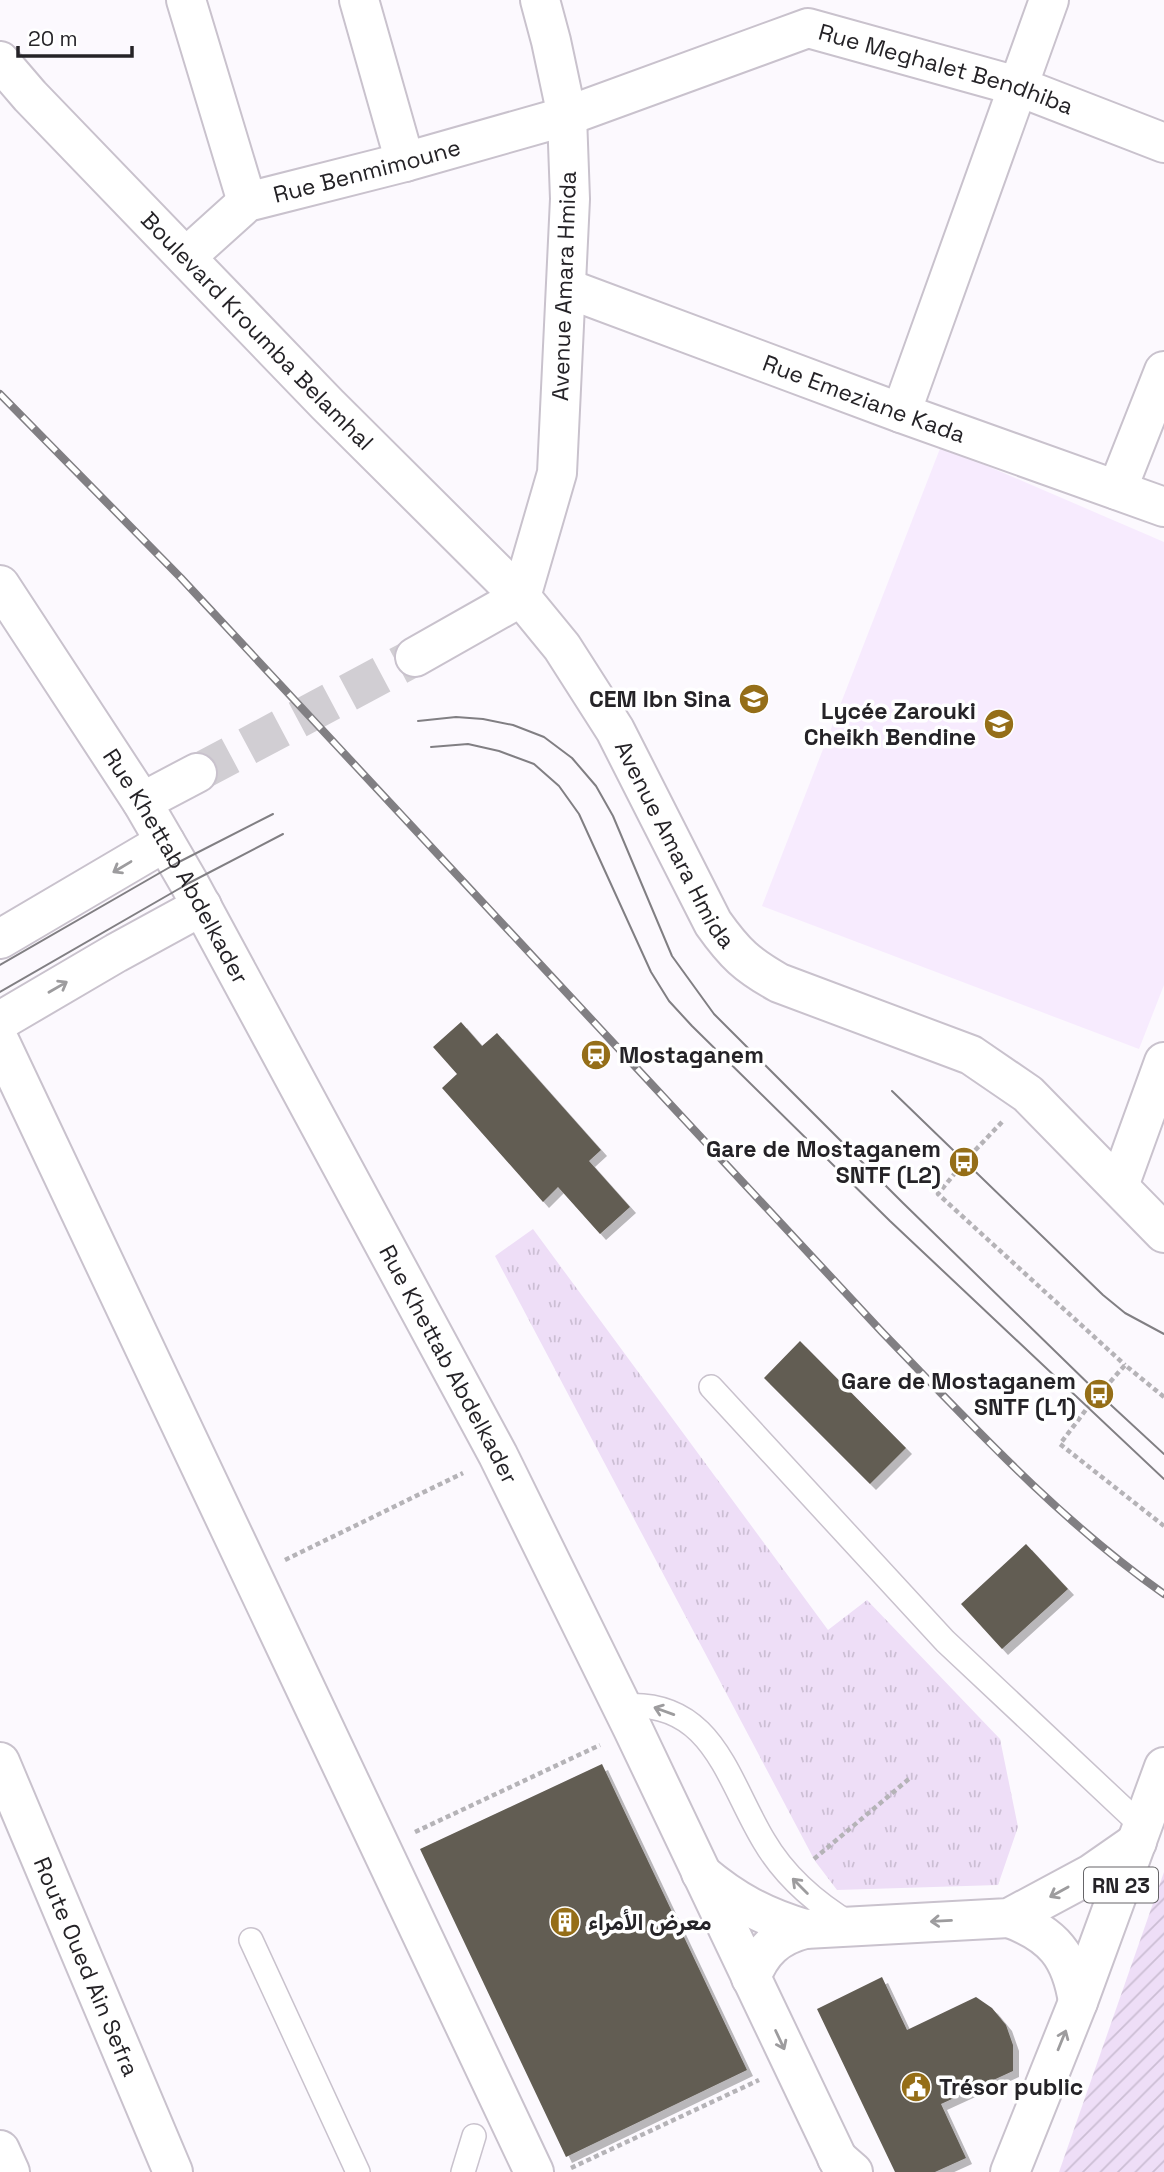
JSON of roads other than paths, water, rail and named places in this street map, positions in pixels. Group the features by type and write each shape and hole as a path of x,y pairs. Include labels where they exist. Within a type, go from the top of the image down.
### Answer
{"street":[{"path":"186,0 247,202"},
{"path":"359,0 405,162"},
{"name":"Avenue Amara Hmida","path":"540,0 567,116 570,200 557,473 521,597 562,647 615,730 713,923 732,950 751,967 779,983 971,1055 1028,1094 1164,1233"},
{"path":"901,413 1049,0"},
{"name":"Rue Meghalet Bendhiba","path":"567,116 804,14 1017,86 1164,142"},
{"name":"Boulevard Kroumba Belamhal","path":"0,61 30,96 327,404 521,597"},
{"name":"Rue Benmimoune","path":"186,257 247,202 405,162 567,116"},
{"name":"Rue Emeziane Kada","path":"566,288 901,413 1164,507"},
{"path":"1117,490 1164,371"},
{"name":"Rue Khettab Abdelkader","path":"0,585 142,802 202,906 498,1455 792,2065 845,2167"},
{"path":"415,657 521,597"},
{"path":"142,802 197,772"},
{"path":"0,939 165,842"},
{"path":"0,1021 202,906"},
{"path":"0,1042 534,2172"},
{"path":"1119,1186 1164,1062"},
{"name":"Route Oued Ain Sefra","path":"0,1762 173,2172"},
{"name":"RN 23","path":"1010,2172 1077,2002 1164,1767"},
{"path":"1009,1918 1091,1874 1140,1834"},
{"path":"701,1873 739,1902 782,1922 805,1929"},
{"path":"751,1978 765,1951 776,1940 805,1929 1009,1918 1031,1926 1049,1939 1064,1958 1074,1978 1077,2002"},
{"path":"0,2150 10,2172"}],"lane":[{"path":"711,1387 946,1641 1140,1834"},
{"path":"627,1718 640,1704 680,1717 698,1729 720,1755 764,1842 782,1868 804,1891 855,1926"},
{"path":"251,1940 358,2172"},
{"path":"463,2172 474,2136"}],"tunnel":[{"path":"197,773 415,657"}],"tram line":[{"path":"418,721 456,717 513,725 544,737 572,758 596,786 613,816 672,956 714,1014 903,1203 1164,1454"},
{"path":"431,747 468,744 499,751 534,764 559,786 579,814 651,972 669,1001 890,1221 1164,1479"},
{"path":"0,965 177,863 273,814"},
{"path":"0,992 189,883 283,834"},
{"path":"892,1091 1103,1295 1125,1313 1164,1334"}],"railway":[{"path":"0,394 181,578 882,1332 1052,1503 1088,1535 1164,1594"}],"place":[{"name":"CEM Ibn Sina","path":"754,699"},
{"name":"Lycée Zarouki Cheikh Bendine","path":"999,724"},
{"name":"Mostaganem","path":"596,1055"},
{"name":"Gare de Mostaganem SNTF (L2)","path":"964,1162"},
{"name":"Gare de Mostaganem SNTF (L1)","path":"1099,1394"},
{"name":"معرض الأمراء","path":"565,1922"},
{"name":"Trésor public","path":"916,2087"}]}
